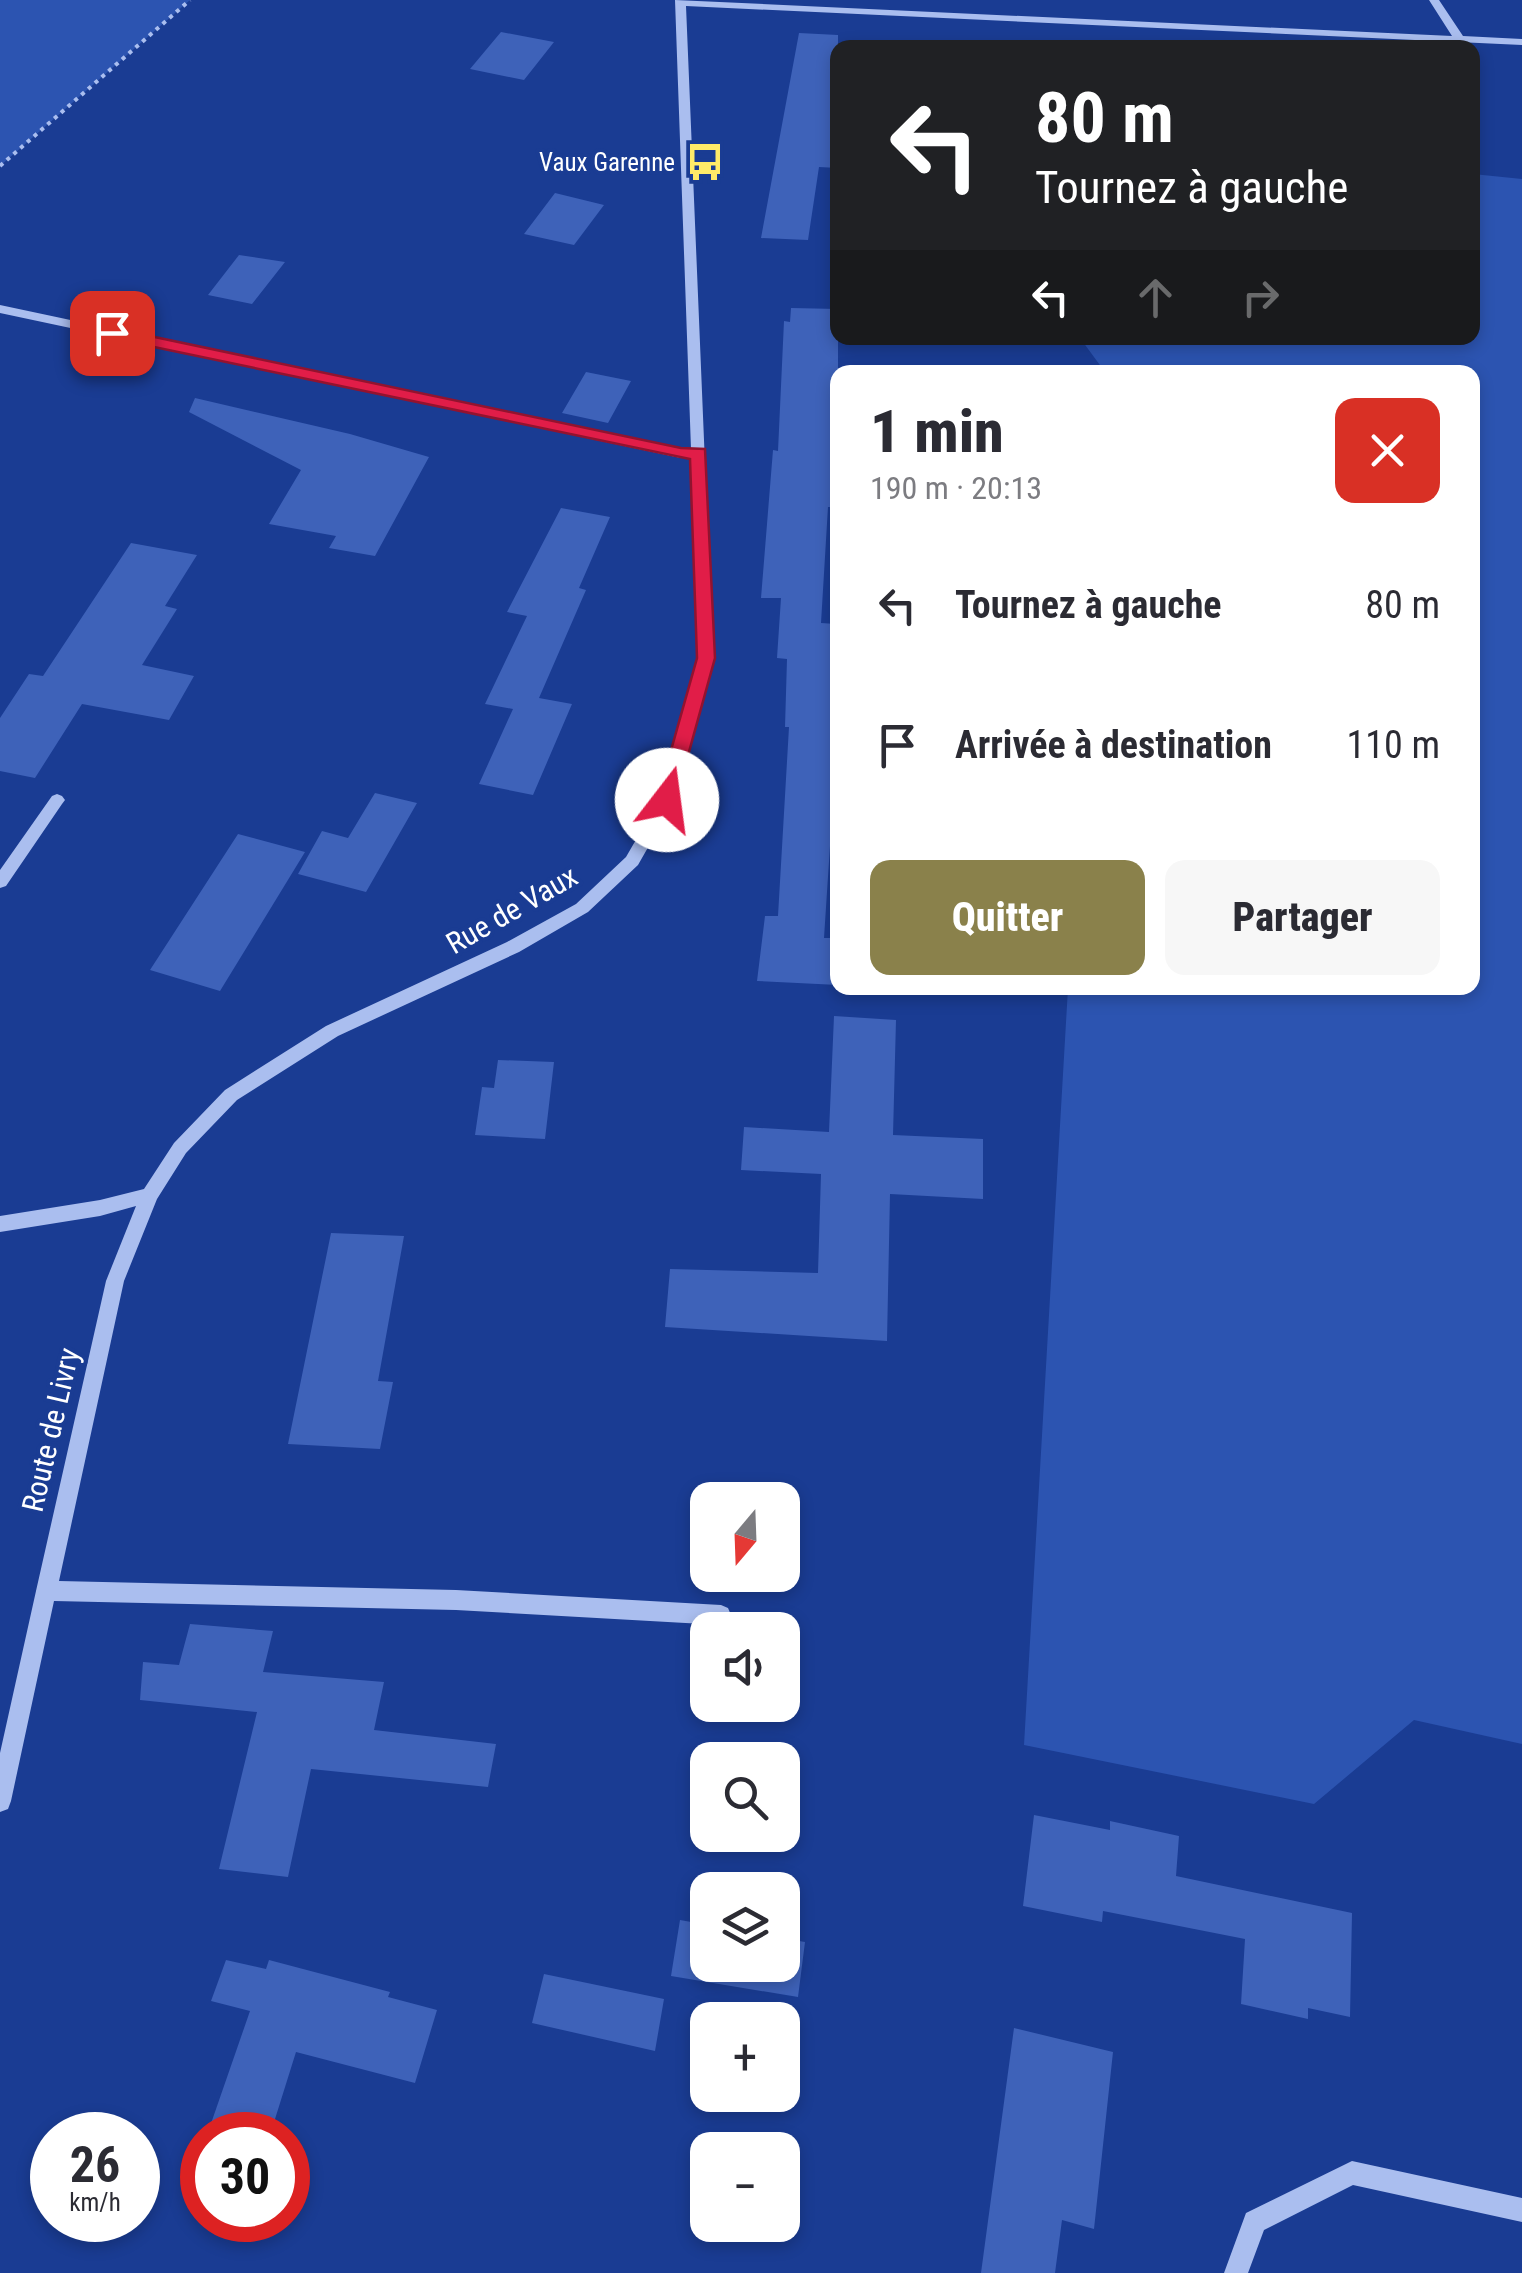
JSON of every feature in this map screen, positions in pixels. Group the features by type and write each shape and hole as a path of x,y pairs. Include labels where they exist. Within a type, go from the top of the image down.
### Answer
{"street":[{"path":"1434,0 1460,38"},
{"path":"680,1 1522,42"},
{"name":"Rue de Vaux","path":"150,1194 180,1148 232,1094 332,1031 513,948 582,908 632,861 667,800 706,658 680,1"},
{"path":"0,310 681,454 698,453"},
{"path":"0,882 56,800"},
{"path":"0,1224 100,1208 150,1194"},
{"name":"Route de Livry","path":"0,1800 115,1281 150,1194"},
{"path":"46,1591 456,1600 690,1613"},
{"path":"1236,2273 1256,2222 1352,2174 1522,2210"}],"path":[{"path":"0,166 190,0"}],"shaded area":[{"path":"0,0 190,0 0,166"},
{"path":"1480,175 1522,179 1522,1744 1414,1720 1314,1804 1024,1745 1068,995 1480,995 1480,365 1100,365 1085,345 1480,345"}],"building":[{"path":"501,32 554,42 524,80 470,69"},
{"path":"799,33 838,35 838,40 830,40 830,168 819,167 808,240 761,238"},
{"path":"555,193 604,205 574,245 524,234"},
{"path":"239,255 285,262 252,304 208,295"},
{"path":"791,308 830,309 830,345 838,345 838,365 830,365 830,507 821,623 830,624 830,846 824,938 830,938 830,985 757,981 765,916 778,916 789,727 785,727 787,659 777,658 781,598 761,598 773,450 778,451 784,321 790,322"},
{"path":"586,372 631,381 608,423 562,413"},
{"path":"195,398 429,457 375,556 329,548 336,536 269,524 301,470 189,412"},
{"path":"561,508 610,517 579,588 586,590 539,698 572,704 533,795 479,784 513,709 485,704 527,616 507,612"},
{"path":"131,543 197,555 165,606 177,609 142,665 194,676 169,720 82,704 35,778 0,771 0,718 29,674 43,676"},
{"path":"375,793 417,803 366,892 298,874 322,831 348,838"},
{"path":"238,834 305,852 220,991 150,970"},
{"path":"834,1016 896,1020 893,1135 983,1139 983,1199 890,1194 887,1341 665,1327 670,1269 818,1273 821,1174 741,1170 744,1127 829,1132"},
{"path":"498,1060 554,1062 545,1139 475,1135 482,1087 494,1088"},
{"path":"331,1233 404,1236 378,1381 393,1382 380,1449 288,1444"},
{"path":"190,1624 273,1631 263,1672 384,1682 374,1730 496,1744 488,1787 311,1769 288,1877 219,1869 257,1712 140,1700 143,1662 179,1665"},
{"path":"1034,1815 1110,1830 1110,1821 1179,1836 1176,1876 1352,1913 1350,2017 1308,2008 1308,2019 1241,2004 1245,1939 1103,1911 1102,1922 1023,1906"},
{"path":"680,1920 690,1922 690,1979 671,1976"},
{"path":"800,1941 805,1942 800,1981"},
{"path":"226,1960 266,1969 269,1960 390,1992 388,1997 437,2010 415,2083 296,2052 277,2112 215,2112 250,2011 211,2001"},
{"path":"544,1974 664,1999 655,2051 532,2023"},
{"path":"707,1982 800,1982 798,1997"},
{"path":"1014,2028 1113,2052 1094,2229 1062,2220 1055,2273 981,2273"}],"place":[{"name":"Vaux Garenne","path":"705,162"}],"route":[{"path":"112,333 681,454 698,453 706,658 667,800"}]}
